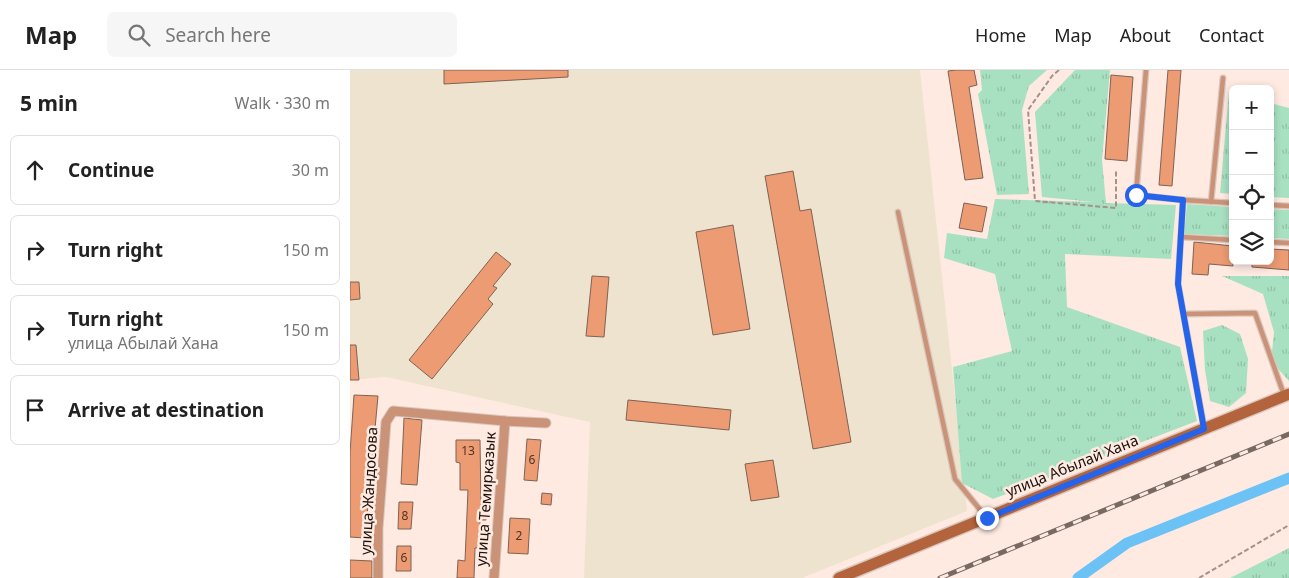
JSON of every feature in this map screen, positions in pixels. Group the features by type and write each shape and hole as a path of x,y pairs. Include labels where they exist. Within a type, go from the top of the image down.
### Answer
{"main road":[{"name":"улица Абылай Хана","path":"839,578 1286,395"}],"street":[{"name":"улица Жандосова","path":"378,578 378,529 386,422 393,411 505,421 546,422"},
{"name":"улица Темирказык","path":"494,578 505,421"}],"lane":[{"path":"1146,70 1136,195 1229,203"},
{"path":"1212,202 1223,78"},
{"path":"1183,200 1178,284 1204,429"},
{"path":"1274,205 1289,206"},
{"path":"898,212 955,479 987,518"},
{"path":"1181,237 1229,240"},
{"path":"1274,242 1289,243"},
{"path":"1184,314 1255,313 1286,395"}],"path":[{"path":"1059,70 1052,76 1028,110 1035,200 1116,208 1116,171"},
{"path":"1199,578 1289,525"}],"shaded area":[{"path":"350,70 920,70 967,511 802,578 584,578 590,422 386,377 350,380"}],"green space":[{"path":"980,70 1047,70 1029,86 1022,110 1029,194 997,195 978,94 982,90"},
{"path":"1075,70 1110,70 1102,160 1106,203 1176,205 1171,259 1065,254 1067,307 1180,347 1197,421 993,499 962,483 953,367 1012,351 995,274 944,258 947,233 987,239 995,199 1094,202 1042,197 1035,112"},
{"path":"1229,91 1229,194 1220,193"},
{"path":"1274,104 1289,108 1289,198 1274,197"},
{"path":"1187,204 1229,207 1229,236 1184,234"},
{"path":"1274,209 1289,210 1289,239 1274,238"},
{"path":"1222,276 1289,276 1289,381 1271,361 1274,332 1263,294"},
{"path":"1222,325 1240,334 1248,359 1246,393 1229,407 1210,401 1205,370 1203,331"},
{"path":"1289,548 1289,578 1230,578"}],"building":[{"path":"444,70 568,70 568,77 444,84"},
{"path":"974,70 977,85 969,87 983,178 965,180 948,71"},
{"path":"1168,70 1181,70 1172,186 1159,185"},
{"path":"1111,75 1133,77 1127,161 1105,159"},
{"path":"793,171 800,211 811,209 851,442 813,449 765,176"},
{"path":"964,203 987,207 982,232 959,228"},
{"path":"733,225 750,329 713,335 696,232"},
{"path":"1194,242 1229,246 1229,265 1233,266 1209,264 1208,275 1192,274"},
{"path":"1274,249 1289,250 1289,270 1252,267 1252,265 1274,265"},
{"path":"496,252 511,264 493,286 497,288 488,299 493,304 432,379 409,360"},
{"path":"592,276 609,277 604,337 586,336"},
{"path":"350,282 359,282 360,299 350,300"},
{"path":"350,345 356,345 359,380 350,380"},
{"path":"354,395 378,396 365,538 350,537 350,453"},
{"path":"628,400 731,410 729,430 626,420"},
{"path":"404,418 422,420 417,485 401,484"},
{"path":"527,439 541,440 537,481 524,480"},
{"path":"456,440 480,440 481,505 486,505 486,520 480,520 480,548 475,548 474,578 457,578 458,560 465,561 468,490 460,490 460,463 456,462"},
{"path":"773,460 779,497 751,501 745,464"},
{"path":"542,493 552,494 551,505 541,504"},
{"path":"399,502 413,502 411,529 398,529"},
{"path":"510,518 530,519 528,554 508,553"},
{"path":"397,546 411,546 411,571 396,571"},
{"path":"350,560 372,561 372,578 350,578"}],"waterway":[{"path":"1078,578 1127,543 1289,478"}],"railway":[{"path":"940,578 1289,434"}],"route":[{"path":"987,518 1204,429 1178,284 1183,200 1136,195"}]}
